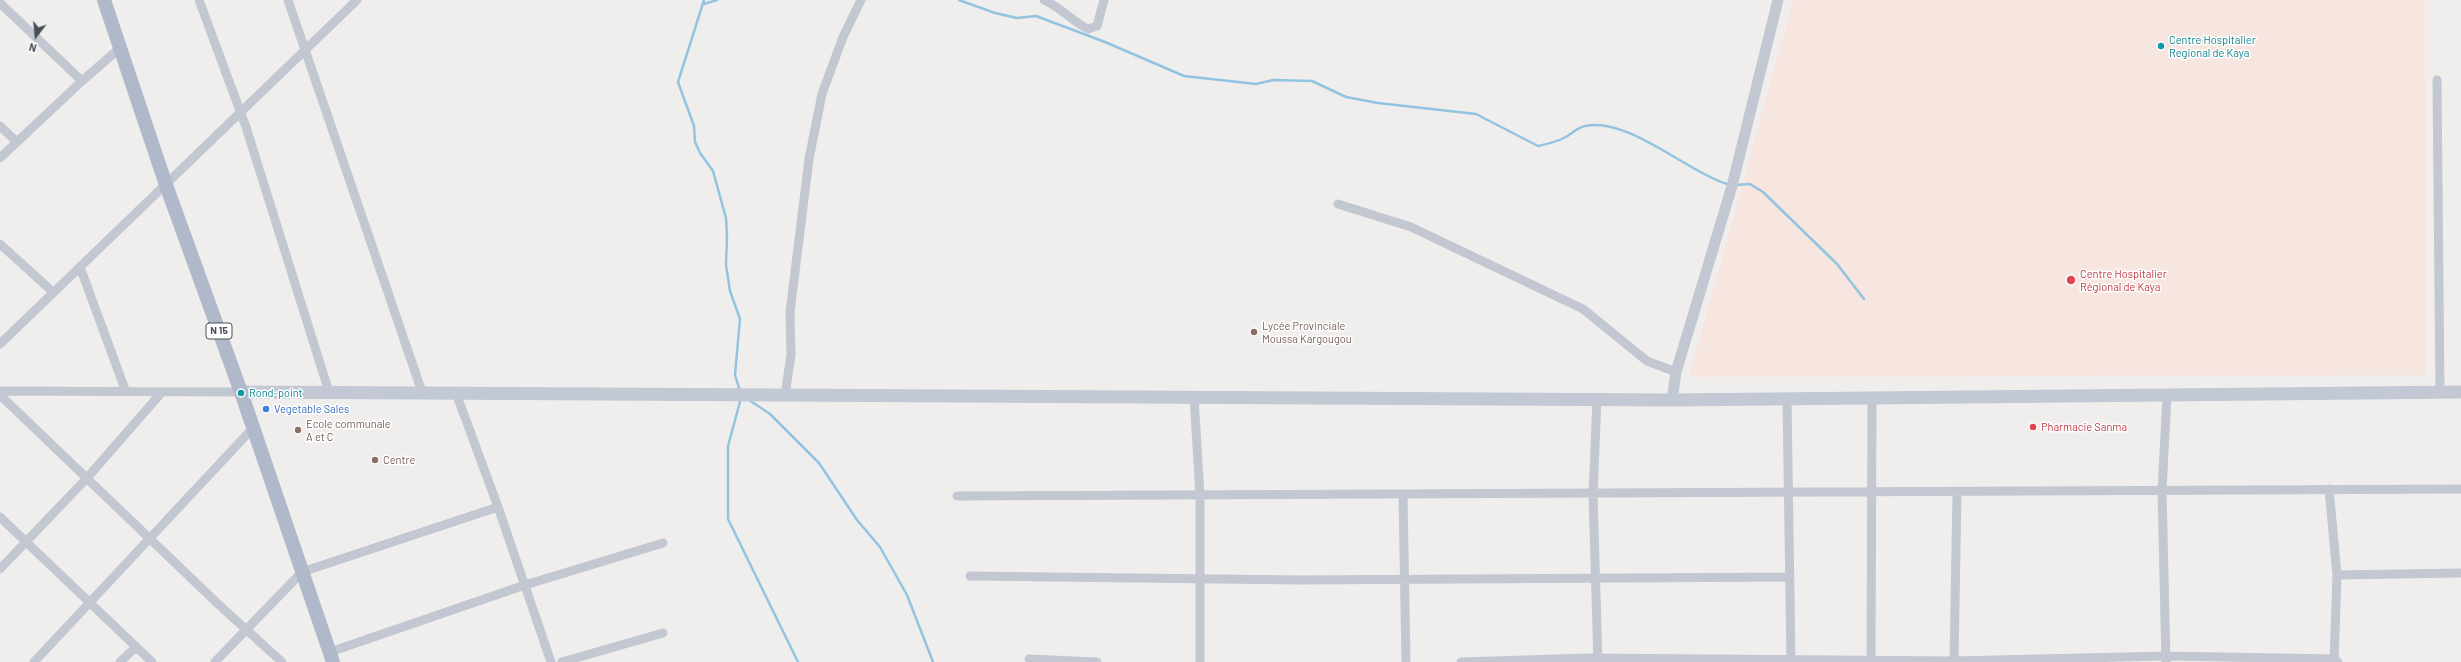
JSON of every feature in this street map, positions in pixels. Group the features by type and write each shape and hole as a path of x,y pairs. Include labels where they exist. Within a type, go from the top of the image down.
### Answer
{"main road":[{"name":"N 15","path":"104,0 166,185 241,392 331,657"},
{"path":"241,392 1672,400 2461,392"}],"street":[{"path":"199,0 241,113 329,392"},
{"path":"288,0 422,392"},
{"path":"0,344 357,0"},
{"path":"785,394 791,355 790,312 812,144 822,94 843,37 861,0"},
{"path":"1044,0 1053,4 1073,21 1088,30 1097,26 1104,0"},
{"path":"1672,400 1676,372 1732,186 1778,0"},
{"path":"0,3 82,81"},
{"path":"0,158 82,81 121,47"},
{"path":"2438,80 2440,393"},
{"path":"0,126 17,142"},
{"path":"1338,204 1411,227 1583,309 1647,361 1676,372"},
{"path":"0,244 53,292"},
{"path":"80,267 126,392"},
{"path":"0,391 241,392"},
{"path":"0,569 27,543 87,478 162,392"},
{"path":"456,393 498,507 551,662"},
{"path":"0,395 246,630 282,662"},
{"path":"2166,659 2162,490 2167,396"},
{"path":"1194,397 1200,496 1200,662"},
{"path":"1870,662 1872,398"},
{"path":"1787,399 1792,661"},
{"path":"1597,400 1593,494 1598,660"},
{"path":"34,662 253,428"},
{"path":"1461,662 1598,660 1870,662 2166,659 2335,661 2337,575 2329,489"},
{"path":"957,496 1871,493 2461,489"},
{"path":"1954,661 1957,492"},
{"path":"1403,495 1406,662"},
{"path":"215,662 302,572 498,507"},
{"path":"0,517 152,662"},
{"path":"331,657 525,585 663,543"},
{"path":"2337,575 2461,573"},
{"path":"970,576 1200,579 1405,579 1790,576"},
{"path":"562,662 663,633"},
{"path":"120,662 136,646"},
{"path":"1029,659 1098,662"}],"shaded area":[{"name":"Centre Hospitalier Régional de Kaya","path":"1793,0 2425,0 2426,375 1689,377"}],"waterway":[{"path":"704,0 678,82 694,126 695,142 700,153 713,171 726,218 726,265 730,291 740,319 735,375 740,391"},
{"path":"704,4 717,0"},
{"path":"959,0 995,13 1017,18 1036,16 1105,42 1184,76 1256,84 1273,80 1312,81 1346,97 1378,103 1476,114 1538,146 1561,139 1585,126 1602,125 1620,130 1639,138 1714,179 1730,185"},
{"path":"1735,185 1750,184 1763,192 1837,264 1864,299"},
{"path":"741,398 728,446 728,519 798,662"},
{"path":"749,400 770,414 819,463 857,520 880,547 907,595 933,662"}],"place":[{"name":"Centre Hospitalier Regional de Kaya","path":"2161,46"},
{"name":"Centre Hospitalier Régional de Kaya","path":"2071,280"},
{"name":"Lycée Provinciale Moussa Kargougou","path":"1254,332"},
{"name":"Rond-point","path":"241,393"},
{"name":"Vegetable Sales","path":"266,409"},
{"name":"Pharmacie Sanma","path":"2033,427"},
{"name":"Ecole communale A et C","path":"298,430"},
{"name":"Centre","path":"375,460"}]}
